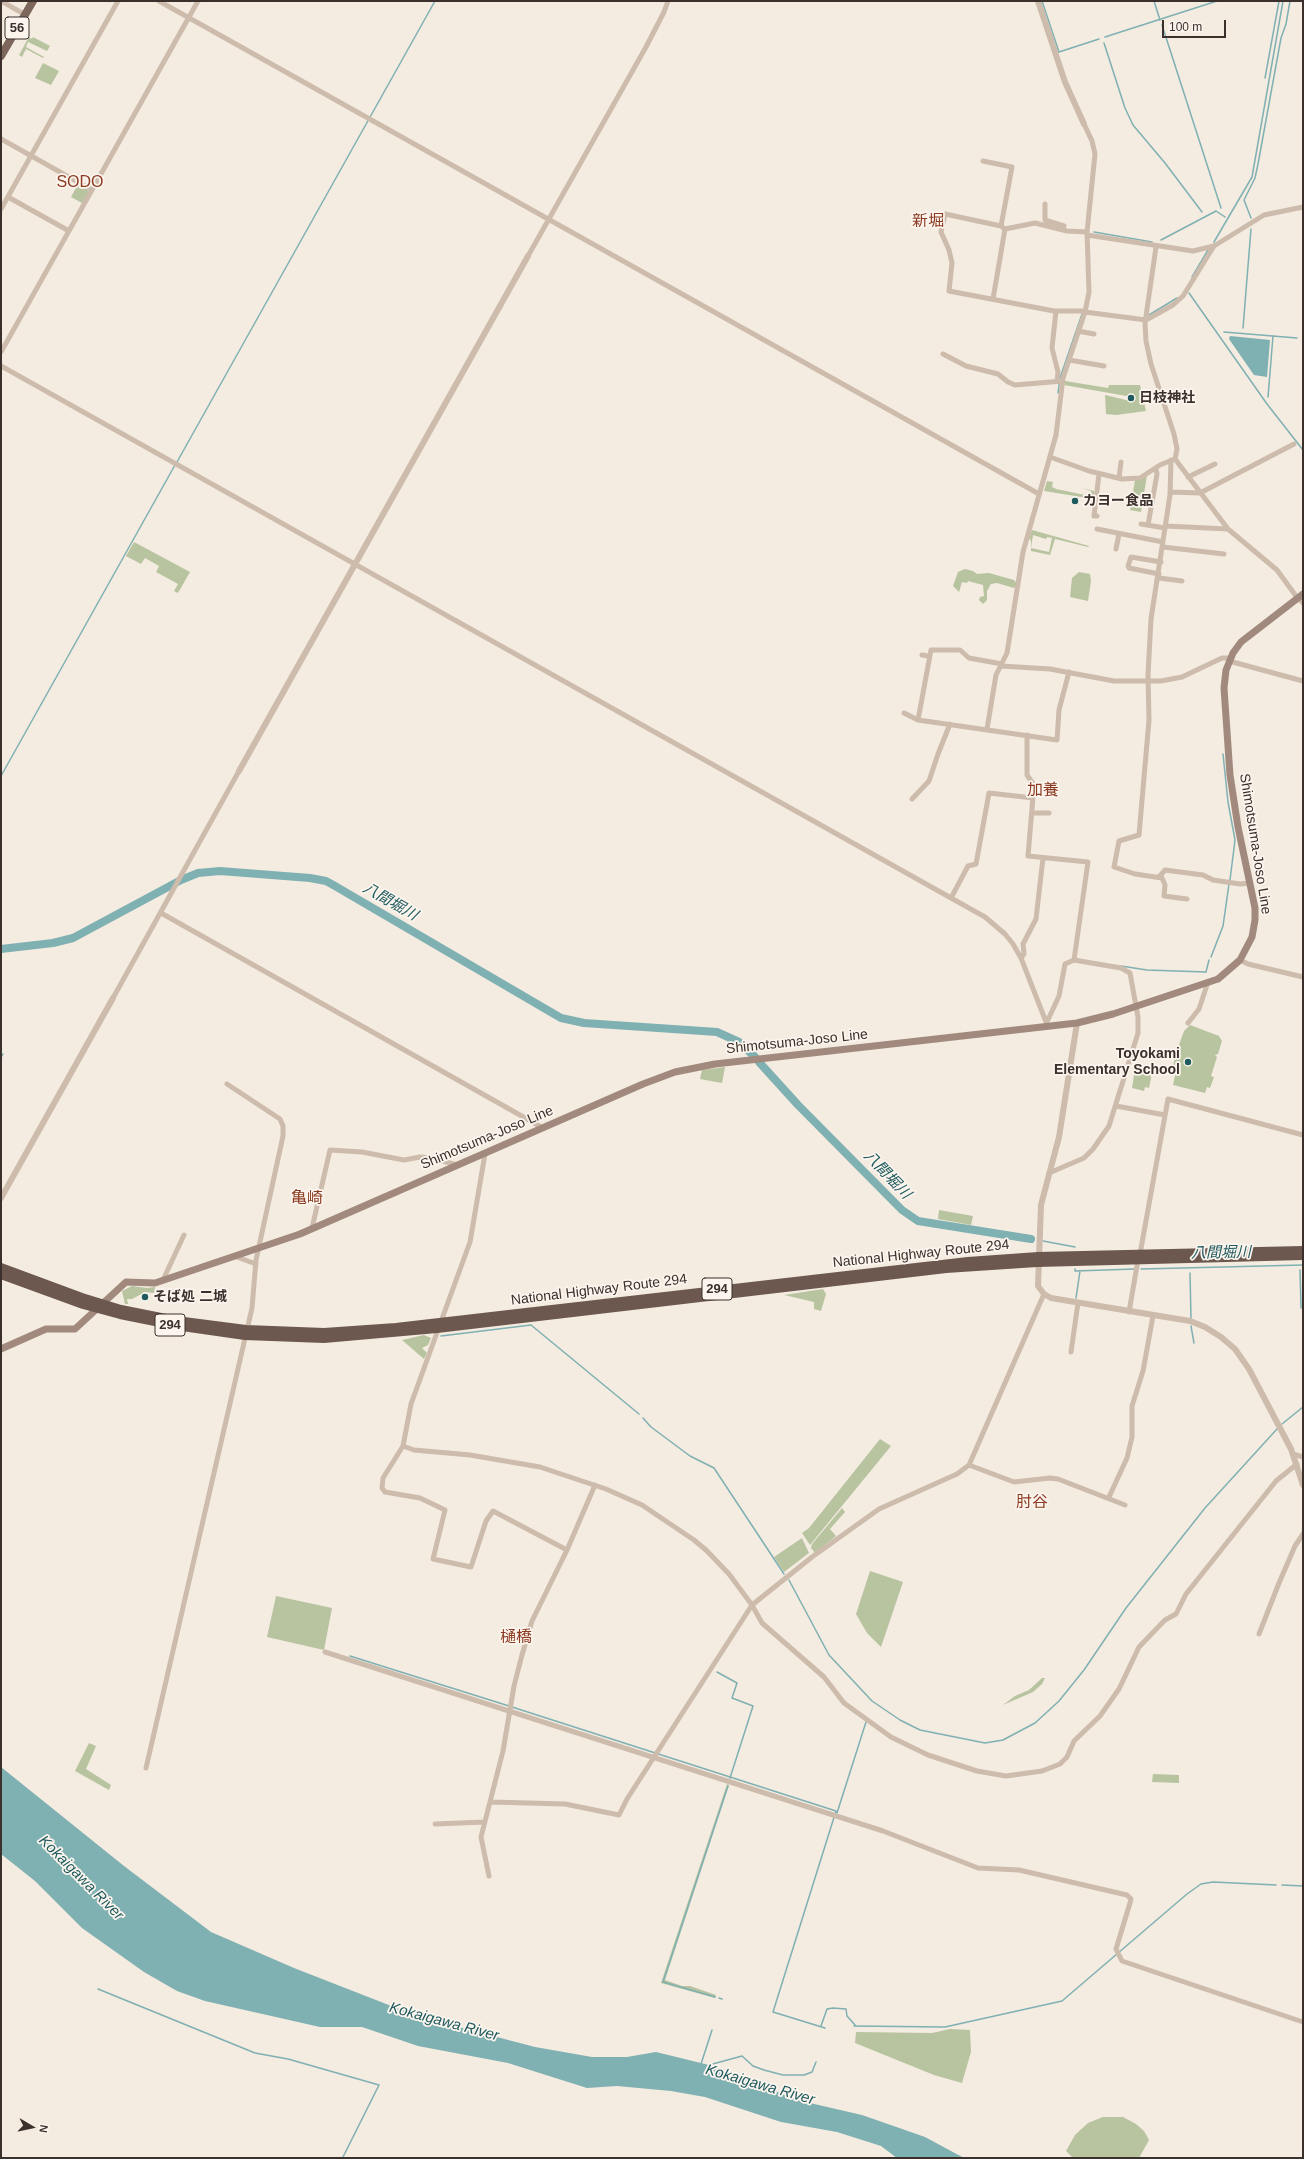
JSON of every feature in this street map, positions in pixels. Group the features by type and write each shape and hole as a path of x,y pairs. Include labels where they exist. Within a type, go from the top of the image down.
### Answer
{"highway":[{"name":"National Highway Route 294","path":"1,1275 100,1306 246,1333 336,1331 438,1325 886,1275 1038,1260 1303,1250"},
{"name":"National Highway Route 294","path":"1139,1257 1303,1256"},
{"name":"National Highway Route 294","path":"1,1267 100,1306"}],"main road":[{"name":"56","path":"1,56 24,14 33,1"},
{"name":"Shimotsuma-Joso Line","path":"1,1349 46,1329 75,1329 126,1282 137,1281 150,1284 259,1248 312,1228 648,1082 692,1067 1077,1023 1135,1007 1208,982 1228,972 1240,960 1249,944 1254,927 1255,908 1238,827 1230,775 1224,688 1225,676 1230,659 1237,647 1251,634 1301,599"}],"street":[{"path":"1,1 24,14"},
{"path":"1,209 118,1"},
{"path":"159,1 1039,494"},
{"path":"1,352 198,1"},
{"path":"1,1198 646,47 668,1"},
{"path":"1038,1 1066,82 1092,141 1096,154 1087,234 1090,282 1085,312 1069,360 1060,381"},
{"path":"1,139 92,190"},
{"path":"984,161 1012,167 993,299"},
{"path":"8,197 69,231"},
{"path":"1045,204 1046,222 1070,230"},
{"path":"1214,246 1183,296 1173,305 1146,320 1085,312 1056,311 949,291 952,263 941,232 945,214 1003,228 1035,224 1156,247 1193,251 1214,246 1264,216 1303,207"},
{"path":"1156,247 1146,320 1147,350 1174,434 1177,449 1173,460 1161,562 1151,619 1148,682 1149,720 1139,835 1119,841 1114,867 1135,874 1159,877 1165,882 1164,896 1187,899"},
{"path":"987,729 995,682 1007,653 1022,556 1057,429 1060,381 1052,348 1056,311"},
{"path":"1078,331 1094,334"},
{"path":"943,354 966,366 998,374 1008,382 1015,385 1060,381"},
{"path":"1069,360 1104,366"},
{"path":"1,366 951,898 994,924 1012,942 1021,958 1047,1026"},
{"path":"1170,492 1200,493 1294,444"},
{"path":"1050,457 1099,474 1119,478 1140,478 1173,460"},
{"path":"1173,460 1228,529 1277,570 1301,599"},
{"path":"1119,478 1122,462"},
{"path":"1188,477 1215,464"},
{"path":"1148,525 1157,474 1156,469"},
{"path":"1097,516 1094,516 1099,474"},
{"path":"1141,524 1165,527 1228,529"},
{"path":"1097,529 1163,544 1224,554"},
{"path":"1116,549 1119,534"},
{"path":"1161,562 1131,557 1128,566 1129,568 1182,581"},
{"path":"918,720 925,691 928,656 932,649 960,650 969,658 1002,665 1069,672 1114,681 1148,682 1173,680 1222,658 1230,659 1303,681"},
{"path":"922,655 928,656"},
{"path":"904,713 918,720 1057,740 1059,710 1069,672"},
{"path":"912,799 930,781 938,754 950,724"},
{"path":"1027,735 1026,775 1034,785 1028,856 1088,862 1074,960"},
{"path":"951,898 968,866 976,864 989,793 1033,798"},
{"path":"1032,813 1048,813"},
{"path":"1021,958 1024,954 1023,944 1036,919 1043,858"},
{"path":"1159,877 1165,870 1203,875 1214,880 1250,883"},
{"path":"161,913 543,1128"},
{"path":"1047,1026 1060,996 1064,964 1074,960 1128,971 1131,978 1138,1033 1109,1126 1093,1149 1084,1158 1074,1164 1049,1173"},
{"path":"1240,960 1248,964 1303,977"},
{"path":"1188,1023 1199,1009 1208,982"},
{"path":"1077,1023 1059,1137 1041,1205 1038,1286 1044,1294 1051,1298 1196,1324 1213,1331 1231,1345 1249,1369 1293,1454 1303,1485"},
{"path":"146,1768 252,1308 256,1264 282,1142 283,1126 278,1117 227,1084"},
{"path":"1129,1312 1168,1099 1303,1135"},
{"path":"1116,1106 1165,1115"},
{"path":"312,1228 330,1150 362,1152 404,1160 420,1157 432,1158 457,1165"},
{"path":"485,1154 470,1242 410,1404 403,1446 383,1478 382,1488 385,1492 420,1498 445,1510 433,1559 471,1567 486,1521 493,1511 567,1550"},
{"path":"163,1280 184,1235"},
{"path":"234,1256 256,1264"},
{"path":"490,1802 564,1804 619,1815 627,1799 752,1605 812,1557 879,1509 957,1474 969,1465 1044,1294"},
{"path":"1071,1352 1078,1303"},
{"path":"1109,1497 1126,1458 1132,1437 1132,1406 1143,1371 1153,1316"},
{"path":"403,1446 414,1450 470,1455 536,1466 594,1485 634,1501 694,1540 719,1564 752,1605 762,1623 824,1677 844,1703 891,1737 928,1755 977,1771 1006,1776 1042,1771 1056,1767 1067,1757 1074,1741 1100,1716 1119,1689 1139,1647 1165,1620 1176,1614 1186,1594 1276,1480 1297,1464"},
{"path":"1293,1454 1303,1457"},
{"path":"969,1465 1009,1481 1058,1479 1125,1504"},
{"path":"489,1876 480,1837 503,1751 510,1708 532,1621 567,1550 594,1485"},
{"path":"1259,1634 1279,1582 1295,1546 1303,1534"},
{"path":"325,1652 510,1708 656,1755 836,1817 888,1833 978,1868 1019,1870 1127,1895 1131,1899 1116,1950 1126,1964 1303,2022"},
{"path":"436,1824 485,1822"}],"green space":[{"path":"29,37 32,39 33,37 50,46 47,51 28,42 26,47 44,57 43,58 26,49 22,57 19,55"},
{"path":"43,63 59,71 51,85 35,78"},
{"path":"78,184 89,191 82,203 71,197"},
{"path":"1065,381 1108,388 1109,385 1140,385 1146,411 1116,415 1106,414 1105,395 1126,400 1131,400 1132,397 1064,385"},
{"path":"1147,475 1141,512 1130,510 1135,480"},
{"path":"1047,481 1053,482 1052,487 1056,489 1090,496 1091,491 1082,488 1094,491 1094,499 1044,491"},
{"path":"1032,530 1089,546 1055,539 1050,555 1031,551 1031,548 1031,541 1029,538","holes":["1033,535 1046,539 1047,537 1052,538 1049,552 1031,548"]},
{"path":"134,542 190,572 178,593 174,591 178,584 156,572 159,566 145,558 141,564 126,556"},
{"path":"965,569 973,571 977,574 989,573 1014,580 1017,584 1014,588 997,583 991,584 987,591 987,600 983,604 979,600 980,597 984,596 983,585 968,581 967,583 962,582 959,592 953,586 958,572"},
{"path":"1079,572 1090,574 1091,581 1088,601 1070,597 1072,578"},
{"path":"1190,1025 1219,1036 1222,1041 1218,1054 1215,1055 1217,1057 1211,1076 1214,1077 1210,1088 1207,1087 1205,1093 1173,1085 1176,1071 1172,1071 1176,1053 1184,1031"},
{"path":"725,1067 722,1083 700,1079 702,1070"},
{"path":"1135,1069 1150,1071 1151,1078 1149,1088 1145,1087 1144,1091 1132,1088"},
{"path":"939,1210 973,1216 971,1225 938,1219"},
{"path":"132,1286 147,1288 155,1287 154,1293 145,1292 132,1299 127,1299 128,1304 125,1304 122,1291"},
{"path":"823,1289 826,1294 821,1311 814,1309 814,1302 784,1295"},
{"path":"424,1335 431,1338 428,1345 422,1348 427,1353 424,1359 402,1340"},
{"path":"880,1439 891,1446 810,1545 802,1533 809,1528"},
{"path":"842,1508 845,1512 830,1529 836,1536 815,1553 811,1548 812,1544"},
{"path":"802,1538 809,1553 784,1572 774,1557"},
{"path":"870,1571 903,1582 881,1647 867,1633 856,1614"},
{"path":"276,1596 332,1608 324,1650 267,1637"},
{"path":"1042,1678 1045,1678 1042,1684 1033,1692 1003,1705 1015,1696 1029,1690"},
{"path":"89,1743 96,1746 86,1769 111,1785 109,1790 75,1771"},
{"path":"1153,1774 1179,1775 1179,1783 1152,1782"},
{"path":"727,1784 729,1785 665,1980 682,1986 690,1986 716,1995 715,1998 661,1983"},
{"path":"950,2029 970,2030 971,2052 962,2083 934,2075 855,2043 856,2032 932,2033"},
{"path":"1103,2117 1123,2117 1136,2124 1144,2131 1149,2140 1139,2158 1073,2158 1066,2151 1075,2135 1088,2123"}],"water":[{"path":"1230,336 1270,340 1267,377 1254,375 1229,339"},
{"name":"Kokaigawa River","path":"1,1767 124,1866 211,1932 294,1968 399,2009 455,2026 535,2047 592,2057 627,2057 656,2052 717,2067 797,2100 862,2115 925,2137 964,2158 897,2158 881,2146 837,2132 781,2122 705,2097 671,2091 617,2086 587,2088 508,2063 418,2046 362,2027 320,2027 205,2001 177,1991 144,1972 82,1928 35,1881 1,1854"}],"waterway":[{"path":"177,462 435,1"},
{"path":"1042,1 1059,52 1099,39"},
{"path":"1154,1 1160,20"},
{"path":"1105,37 1217,1"},
{"path":"1265,78 1279,1"},
{"path":"1214,242 1252,177 1283,1"},
{"path":"1251,218 1244,200 1255,178 1281,38 1286,24 1290,1"},
{"path":"1162,25 1221,208"},
{"path":"1104,43 1125,108 1133,125 1165,163 1202,212"},
{"path":"1161,240 1216,211 1225,217"},
{"path":"1243,328 1251,229"},
{"path":"1094,232 1152,242"},
{"path":"1192,277 1208,250"},
{"path":"1189,293 1267,404 1303,450"},
{"path":"1149,315 1177,298"},
{"path":"1058,393 1060,378 1082,314"},
{"path":"1224,332 1297,338"},
{"path":"1268,397 1273,336"},
{"path":"1,776 175,465"},
{"path":"1223,754 1228,802 1235,840 1230,880"},
{"name":"八間堀川","path":"1,949 53,943 73,938 181,880 198,873 220,871 310,878 326,881 335,886 561,1018 584,1023 717,1032 739,1042 755,1057"},
{"path":"1211,957 1223,926 1229,884"},
{"path":"1121,966 1147,970 1206,972 1209,960"},
{"name":"八間堀川","path":"759,1062 798,1105 902,1210 918,1221 1031,1239"},
{"name":"八間堀川","path":"1043,1241 1075,1247"},
{"name":"八間堀川","path":"1141,1269 1303,1265"},
{"name":"八間堀川","path":"1075,1269 1075,1271 1135,1269"},
{"path":"1300,1270 1301,1308"},
{"path":"1076,1298 1080,1271"},
{"path":"1190,1273 1191,1318"},
{"path":"441,1336 531,1325 639,1414"},
{"path":"1191,1326 1194,1343"},
{"path":"1282,1424 1303,1407"},
{"path":"643,1418 651,1427 690,1456 714,1468 784,1574"},
{"path":"789,1580 829,1655 872,1701 900,1720 920,1730 985,1743 1003,1740 1035,1723 1059,1701 1084,1670 1126,1608 1205,1508 1277,1429"},
{"path":"350,1656 509,1706"},
{"path":"717,1672 737,1683 732,1698 753,1706 730,1778"},
{"path":"512,1707 836,1811 773,2012 825,2028"},
{"path":"837,1813 866,1722"},
{"path":"715,1997 663,1982 728,1786"},
{"path":"854,2026 945,2027 1062,2001 1187,1894 1201,1884 1213,1882 1276,1885"},
{"path":"1282,1885 1303,1886"},
{"path":"98,1989 255,2053 288,2059 379,2085 343,2157 344,2158"},
{"path":"821,2026 827,2009 833,2008 846,2009 847,2016 855,2025"},
{"name":"Kokaigawa River","path":"701,2064 712,2030"},
{"name":"Kokaigawa River","path":"709,2065 742,2056 753,2066 764,2070 783,2075 804,2075 812,2072 816,2062"}],"place":[{"name":"日枝神社","path":"1131,398"},
{"name":"カヨー食品","path":"1075,501"},
{"name":"Toyokami Elementary School","path":"1188,1062"},
{"name":"そば処 二城","path":"145,1297"}],"district":[{"name":"SODO","path":"80,183"},
{"name":"新堀","path":"928,222"},
{"name":"加養","path":"1043,791"},
{"name":"亀崎","path":"307,1199"},
{"name":"肘谷","path":"1032,1503"},
{"name":"樋橋","path":"516,1638"}]}
